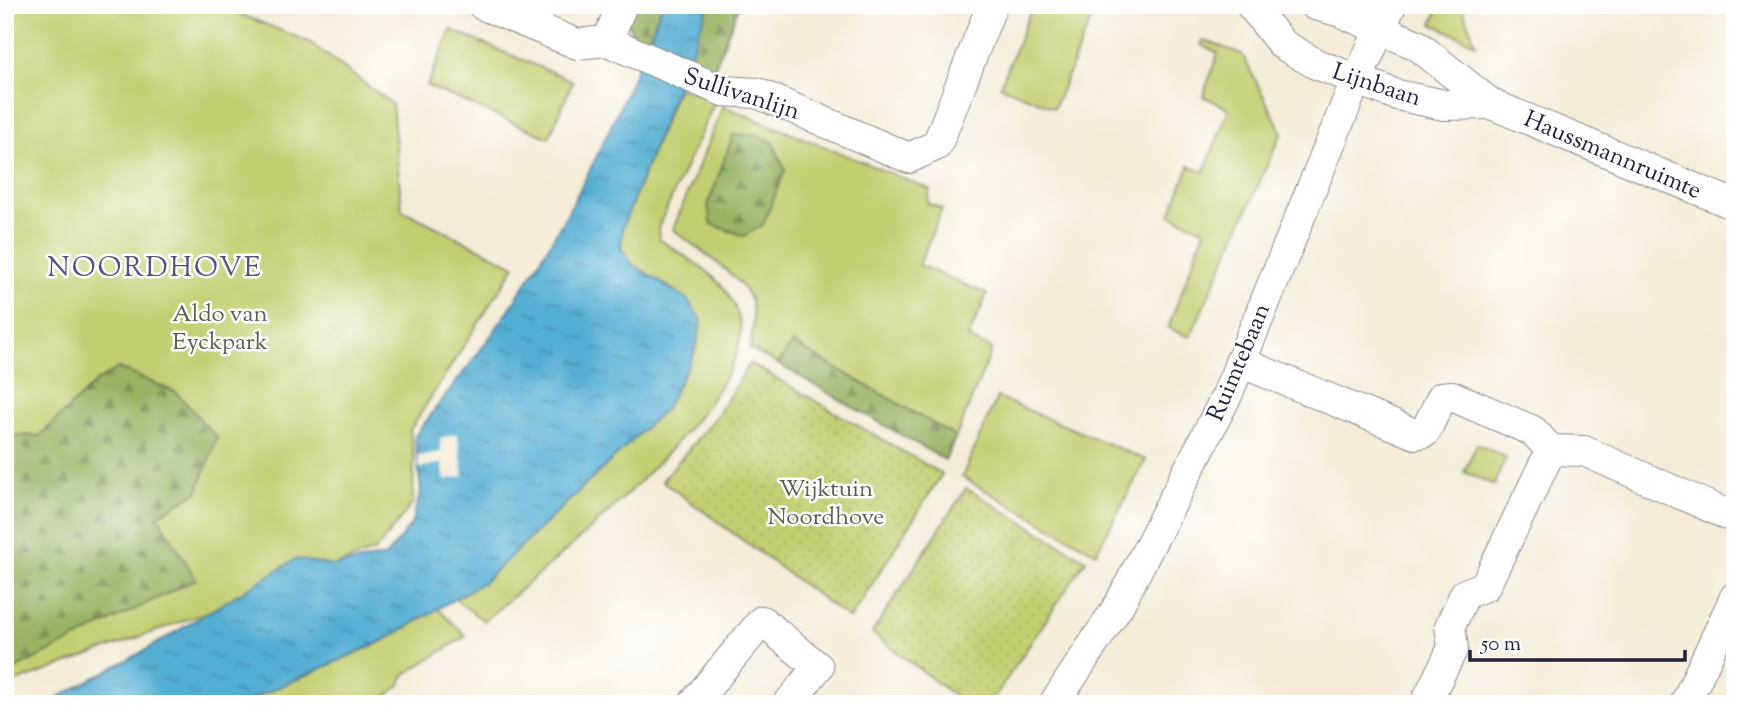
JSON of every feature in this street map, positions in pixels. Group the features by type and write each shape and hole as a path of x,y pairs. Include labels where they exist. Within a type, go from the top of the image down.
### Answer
{"street":[{"name":"Sullivanlijn","path":"483,5 577,44 607,41 723,91 757,93 909,158 937,145 992,5"},
{"path":"607,41 622,5"},
{"name":"Lijnbaan","path":"1251,5 1282,44 1316,64 1397,95 1444,105 1490,104"},
{"name":"Lijnbaan","path":"1315,5 1385,17 1490,104"},
{"name":"Ruimtebaan","path":"1054,704 1119,605 1227,395 1356,79 1385,17"},
{"name":"Haussmannruimte","path":"1490,104 1735,205"},
{"path":"1240,362 1415,434 1425,432 1442,397 1452,396 1533,431 1551,450 1584,451 1735,518"},
{"path":"1425,704 1453,648 1450,626 1465,594 1485,586 1551,450"},
{"path":"1685,704 1735,597"},
{"path":"693,704 762,621 818,667 788,704"}],"green space":[{"name":"Aldo van Eyckpark","path":"5,5 218,5 309,42 392,104 402,210 515,266 410,430 414,456 413,503 375,551 5,686"},
{"path":"629,5 662,5 647,43 633,36 625,14"},
{"path":"707,5 739,5 714,69 686,58"},
{"path":"1033,5 1089,5 1096,8 1054,108 1000,86"},
{"path":"1440,5 1461,5 1476,44 1432,24"},
{"path":"451,30 573,81 549,138 427,86"},
{"path":"1203,40 1242,54 1282,132 1190,337 1168,328 1205,230 1170,215 1189,166 1204,172 1229,109 1203,96 1218,53 1201,45"},
{"path":"678,87 716,99 658,228 659,239 696,263 718,281 726,292 739,319 737,352 716,392 683,435 641,480 551,564 484,621 455,599 485,581 666,408 695,351 686,298 632,264 621,248 623,226"},
{"path":"723,106 930,189 927,203 942,209 919,265 987,294 968,338 992,349 956,437 793,343 778,364 750,349 753,311 745,290 727,271 673,229"},
{"path":"755,134 773,142 785,170 763,225 744,236 711,224 708,205 733,135"},
{"path":"792,343 956,437 945,460 778,364"},
{"name":"Wijktuin Noordhove","path":"750,363 942,474 850,619 662,481 718,414"},
{"path":"118,368 176,392 217,438 197,492 158,516 196,579 5,674 5,435 39,436 97,381"},
{"path":"997,397 1146,460 1096,553 962,477"},
{"path":"1477,444 1506,457 1494,485 1464,472"},
{"name":"Wijktuin Noordhove","path":"966,488 1086,560 990,704 965,704 872,633"},
{"path":"438,609 466,636 404,675 400,685 377,704 241,704 385,640"}],"water":[{"path":"662,5 709,5 623,226 621,248 632,264 686,298 702,321 695,351 666,408 485,581 385,640 241,704 46,704 146,650 296,559 334,566 386,556 411,525 421,491 415,436 480,352 559,229 597,156"}],"pier":[{"path":"457,434 464,476 445,480 442,463 419,468 418,456 441,452 440,438"}],"district":[{"name":"NOORDHOVE","path":"155,266"}]}
